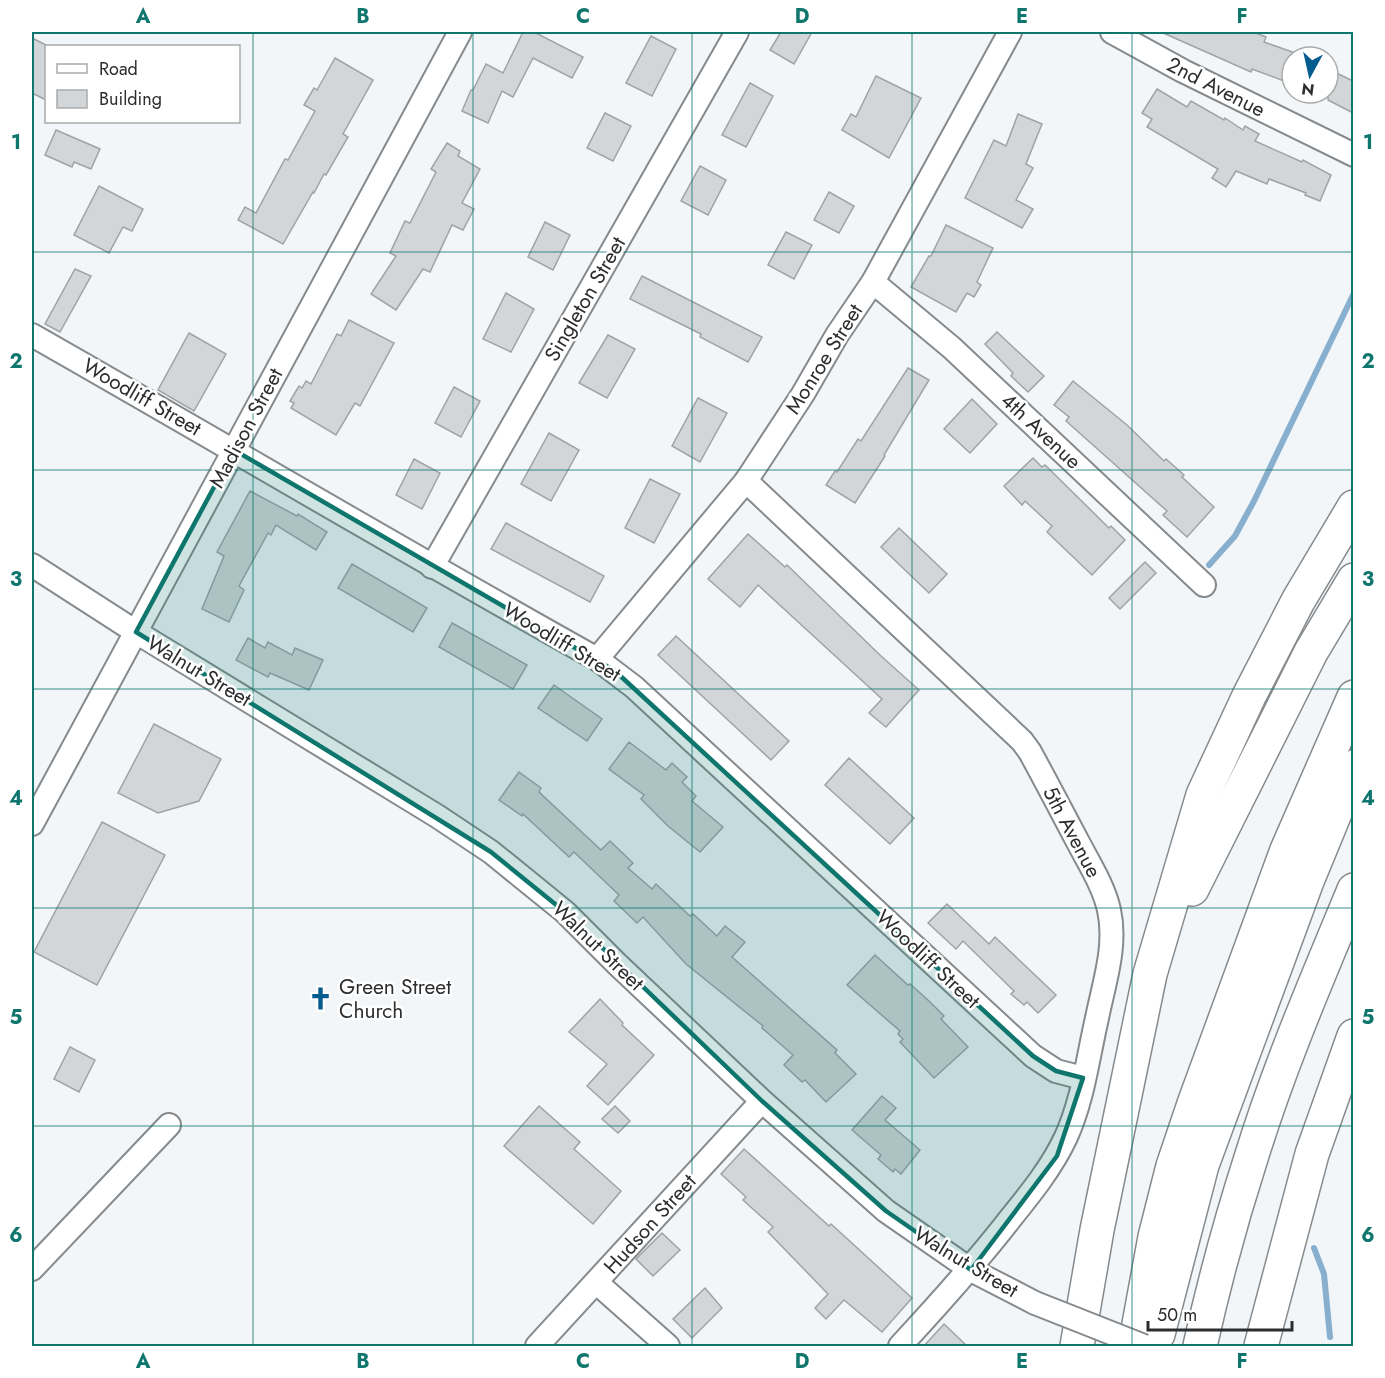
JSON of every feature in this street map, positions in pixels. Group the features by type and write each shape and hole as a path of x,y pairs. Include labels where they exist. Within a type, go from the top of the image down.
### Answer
{"highway":[{"path":"1077,1347 1097,1230 1150,974 1203,795 1249,696 1298,601 1353,507"},
{"path":"1150,974 1305,662 1353,580"},
{"path":"1135,1347 1155,1237 1173,1166 1287,850 1353,697"},
{"path":"1155,1347 1202,1165 1307,881 1353,767"},
{"path":"1200,1347 1210,1299 1251,1158 1286,1059 1353,890"},
{"path":"1261,1347 1312,1154 1353,1036"}],"street":[{"name":"Madison Street","path":"32,824 460,32"},
{"name":"Singleton Street","path":"432,567 737,32"},
{"name":"Monroe Street","path":"597,659 746,481 803,394 837,335 873,282 1010,32"},
{"name":"2nd Avenue","path":"1112,32 1183,71 1353,155"},
{"name":"4th Avenue","path":"873,282 952,348 1204,585"},
{"name":"Woodliff Street","path":"32,335 234,450 432,567 597,659 634,687 1033,1056 1056,1071 1083,1078"},
{"name":"5th Avenue","path":"746,481 1010,728 1030,752 1094,872 1109,910 1111,926 1109,961 1073,1119 1057,1156 971,1270 900,1347"},
{"name":"Walnut Street","path":"32,565 136,632 427,809 491,852 565,912 762,1101 886,1211 971,1270 1035,1303 1144,1347"},
{"name":"Hudson Street","path":"537,1347 762,1101"},
{"path":"32,1269 169,1125"},
{"path":"597,1283 668,1347"}],"highlighted area":[{"path":"234,450 615,671 1033,1056 1056,1071 1083,1078 1057,1156 971,1270 886,1211 762,1101 565,912 491,852 136,632"}],"building":[{"path":"523,32 534,32 583,57 572,78 533,58 513,97 502,91 488,123 462,111 486,64 503,73"},
{"path":"781,32 812,32 794,64 770,50"},
{"path":"1161,32 1253,32 1266,37 1264,42 1280,48 1280,80 1252,69 1251,72"},
{"path":"651,36 676,49 652,96 626,83"},
{"path":"32,38 46,45 45,100 32,93"},
{"path":"335,58 373,80 343,134 348,137 283,244 238,220 245,207 256,213 285,159 288,160 315,111 304,105 314,88 317,90"},
{"path":"1340,75 1353,81 1353,113 1338,105 1340,105"},
{"path":"876,76 921,98 889,158 842,130 851,114 856,117"},
{"path":"750,83 773,96 746,147 722,135"},
{"path":"1157,89 1187,107 1191,101 1243,130 1245,126 1259,134 1255,141 1302,162 1303,160 1331,175 1320,201 1305,195 1306,193 1269,179 1267,184 1236,171 1226,187 1212,178 1218,169 1147,127 1152,119 1142,113"},
{"path":"605,113 631,126 613,161 587,148"},
{"path":"1018,114 1042,124 1026,164 1033,168 1016,200 1033,209 1022,228 965,198 994,140 1006,146"},
{"path":"56,130 100,149 91,169 74,162 72,167 45,155"},
{"path":"447,143 460,151 458,156 480,169 462,203 474,209 463,230 452,225 430,272 423,269 396,310 371,294 396,256 390,253 405,221 410,223 436,172 431,169"},
{"path":"700,166 726,180 708,215 681,201"},
{"path":"99,186 143,209 132,231 123,227 109,253 74,235"},
{"path":"829,192 854,206 839,233 814,220"},
{"path":"545,222 570,235 553,270 528,257"},
{"path":"946,225 993,248 977,282 981,285 974,297 967,293 956,312 911,287 931,256"},
{"path":"786,232 812,245 794,279 768,265"},
{"path":"75,269 91,276 60,332 45,324"},
{"path":"642,276 762,337 748,362 700,337 701,334 630,299"},
{"path":"506,293 534,309 511,352 483,339"},
{"path":"349,320 394,343 360,406 355,403 336,435 291,408 294,403 290,401 299,386 302,388 306,381 311,384 337,334 341,336"},
{"path":"997,332 1044,376 1028,392 1011,376 1013,373 985,344"},
{"path":"189,333 226,354 194,411 158,390"},
{"path":"608,335 635,349 607,398 579,383"},
{"path":"908,368 929,380 855,503 826,485 858,439 861,441"},
{"path":"1073,381 1127,425 1164,461 1166,459 1184,475 1182,477 1214,507 1187,537 1163,515 1167,511 1066,421 1069,417 1054,405"},
{"path":"454,387 480,401 461,437 435,423"},
{"path":"698,398 727,413 700,462 672,446"},
{"path":"972,399 997,424 970,453 944,429"},
{"path":"549,433 579,450 551,501 521,484"},
{"path":"1033,458 1042,467 1045,465 1109,528 1111,526 1125,540 1092,575 1047,532 1052,526 1025,501 1022,505 1004,486"},
{"path":"414,459 440,473 422,509 396,495"},
{"path":"650,479 680,494 654,543 625,528"},
{"path":"250,491 297,516 298,514 327,532 316,550 276,525 271,535 268,533 239,586 244,590 229,622 202,609 224,556 217,552"},
{"path":"506,523 604,576 590,602 491,549"},
{"path":"899,528 947,574 929,593 881,547"},
{"path":"748,534 785,567 787,565 919,690 886,727 869,713 882,699 758,585 740,607 708,579"},
{"path":"1145,562 1156,573 1120,609 1109,598"},
{"path":"352,564 427,608 413,632 338,588"},
{"path":"452,623 527,665 513,689 439,647"},
{"path":"676,636 789,741 771,760 658,655"},
{"path":"248,638 265,648 268,642 292,655 295,648 323,660 309,690 270,673 268,677 236,660"},
{"path":"554,685 602,719 587,741 538,708"},
{"path":"154,724 221,759 199,801 158,813 118,793"},
{"path":"629,742 666,770 672,763 687,777 682,782 696,796 692,801 723,827 700,852 668,826 641,799 644,795 609,769"},
{"path":"849,758 914,818 890,844 825,785"},
{"path":"519,772 541,788 539,792 601,850 610,841 633,863 628,868 652,889 656,884 690,916 693,914 717,936 725,926 745,942 732,957 837,1050 835,1053 856,1074 826,1102 805,1080 802,1082 784,1065 793,1055 762,1028 763,1026 686,964 643,917 637,923 614,901 619,895 574,852 569,857 523,814 522,816 499,800"},
{"path":"102,822 165,855 97,985 34,952"},
{"path":"947,904 989,944 995,937 1056,995 1038,1013 1027,1002 1024,1005 1011,994 1014,991 963,941 956,949 928,923"},
{"path":"875,955 929,1001 944,1016 941,1019 968,1047 934,1078 900,1042 903,1039 898,1034 900,1031 847,985"},
{"path":"600,999 623,1023 622,1025 654,1055 608,1105 587,1086 607,1064 569,1032"},
{"path":"70,1047 95,1060 79,1092 54,1079"},
{"path":"882,1096 896,1108 885,1120 920,1150 901,1174 895,1169 893,1172 878,1159 881,1155 852,1130"},
{"path":"539,1106 580,1142 574,1149 621,1191 593,1224 504,1146"},
{"path":"615,1106 630,1121 618,1133 602,1119"},
{"path":"744,1149 912,1298 882,1332 844,1300 826,1319 815,1308 828,1294 768,1232 773,1227 743,1200 746,1197 721,1174"},
{"path":"662,1233 680,1250 653,1276 636,1259"},
{"path":"705,1288 722,1308 692,1338 673,1319"},
{"path":"944,1324 968,1347 923,1347"}],"waterway":[{"path":"1209,565 1235,536 1254,501 1354,293"},
{"path":"1314,1248 1324,1274 1330,1337"}],"place":[{"name":"Green Street Church","path":"321,999"}]}
